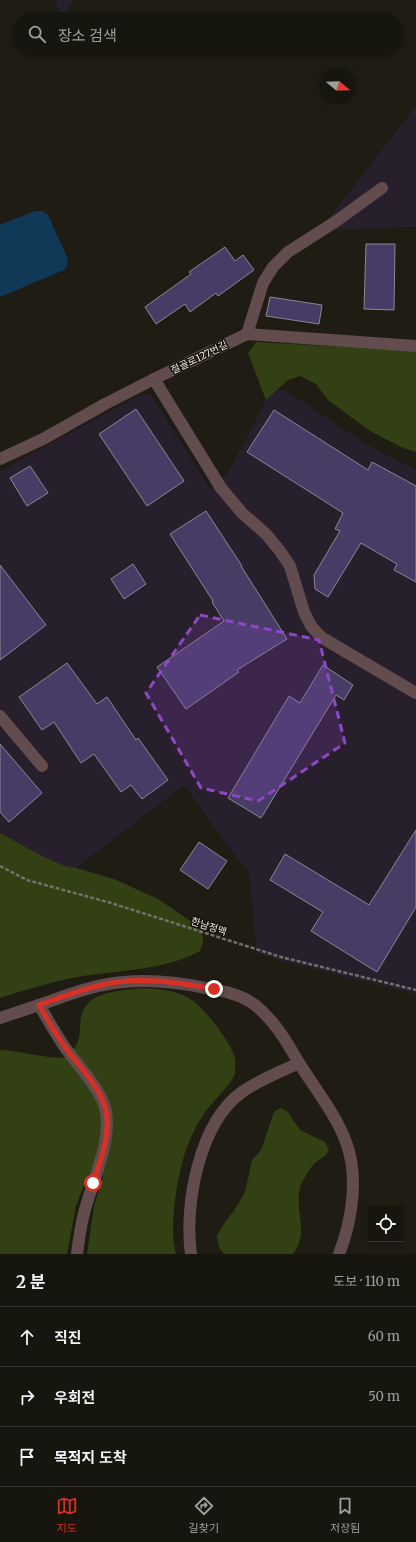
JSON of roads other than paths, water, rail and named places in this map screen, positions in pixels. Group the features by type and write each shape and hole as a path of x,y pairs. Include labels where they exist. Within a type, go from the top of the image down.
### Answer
{"lane":[{"path":"247,334 263,283 273,267 288,252 335,222 382,188"},
{"name":"절골로127번길","path":"0,459 44,438 154,379 247,334 416,346"},
{"path":"154,379 221,488 243,514 266,534 290,566 304,612 311,626 322,636 341,649 416,693"},
{"path":"0,716 42,766"},
{"path":"0,1018 102,985 124,982 150,981 184,984 214,989 240,996 254,1004 279,1030 335,1119 346,1142 352,1162 353,1188 344,1241 339,1254"},
{"path":"39,1005 64,1046 91,1081 100,1096 106,1111 107,1128 102,1154 85,1208 77,1254"},
{"path":"191,1254 189,1229 194,1179 201,1154 211,1130 228,1106 242,1092 299,1063"}],"water":[{"path":"35,211 42,211 48,215 67,257 68,264 64,270 0,297 0,225"}]}
